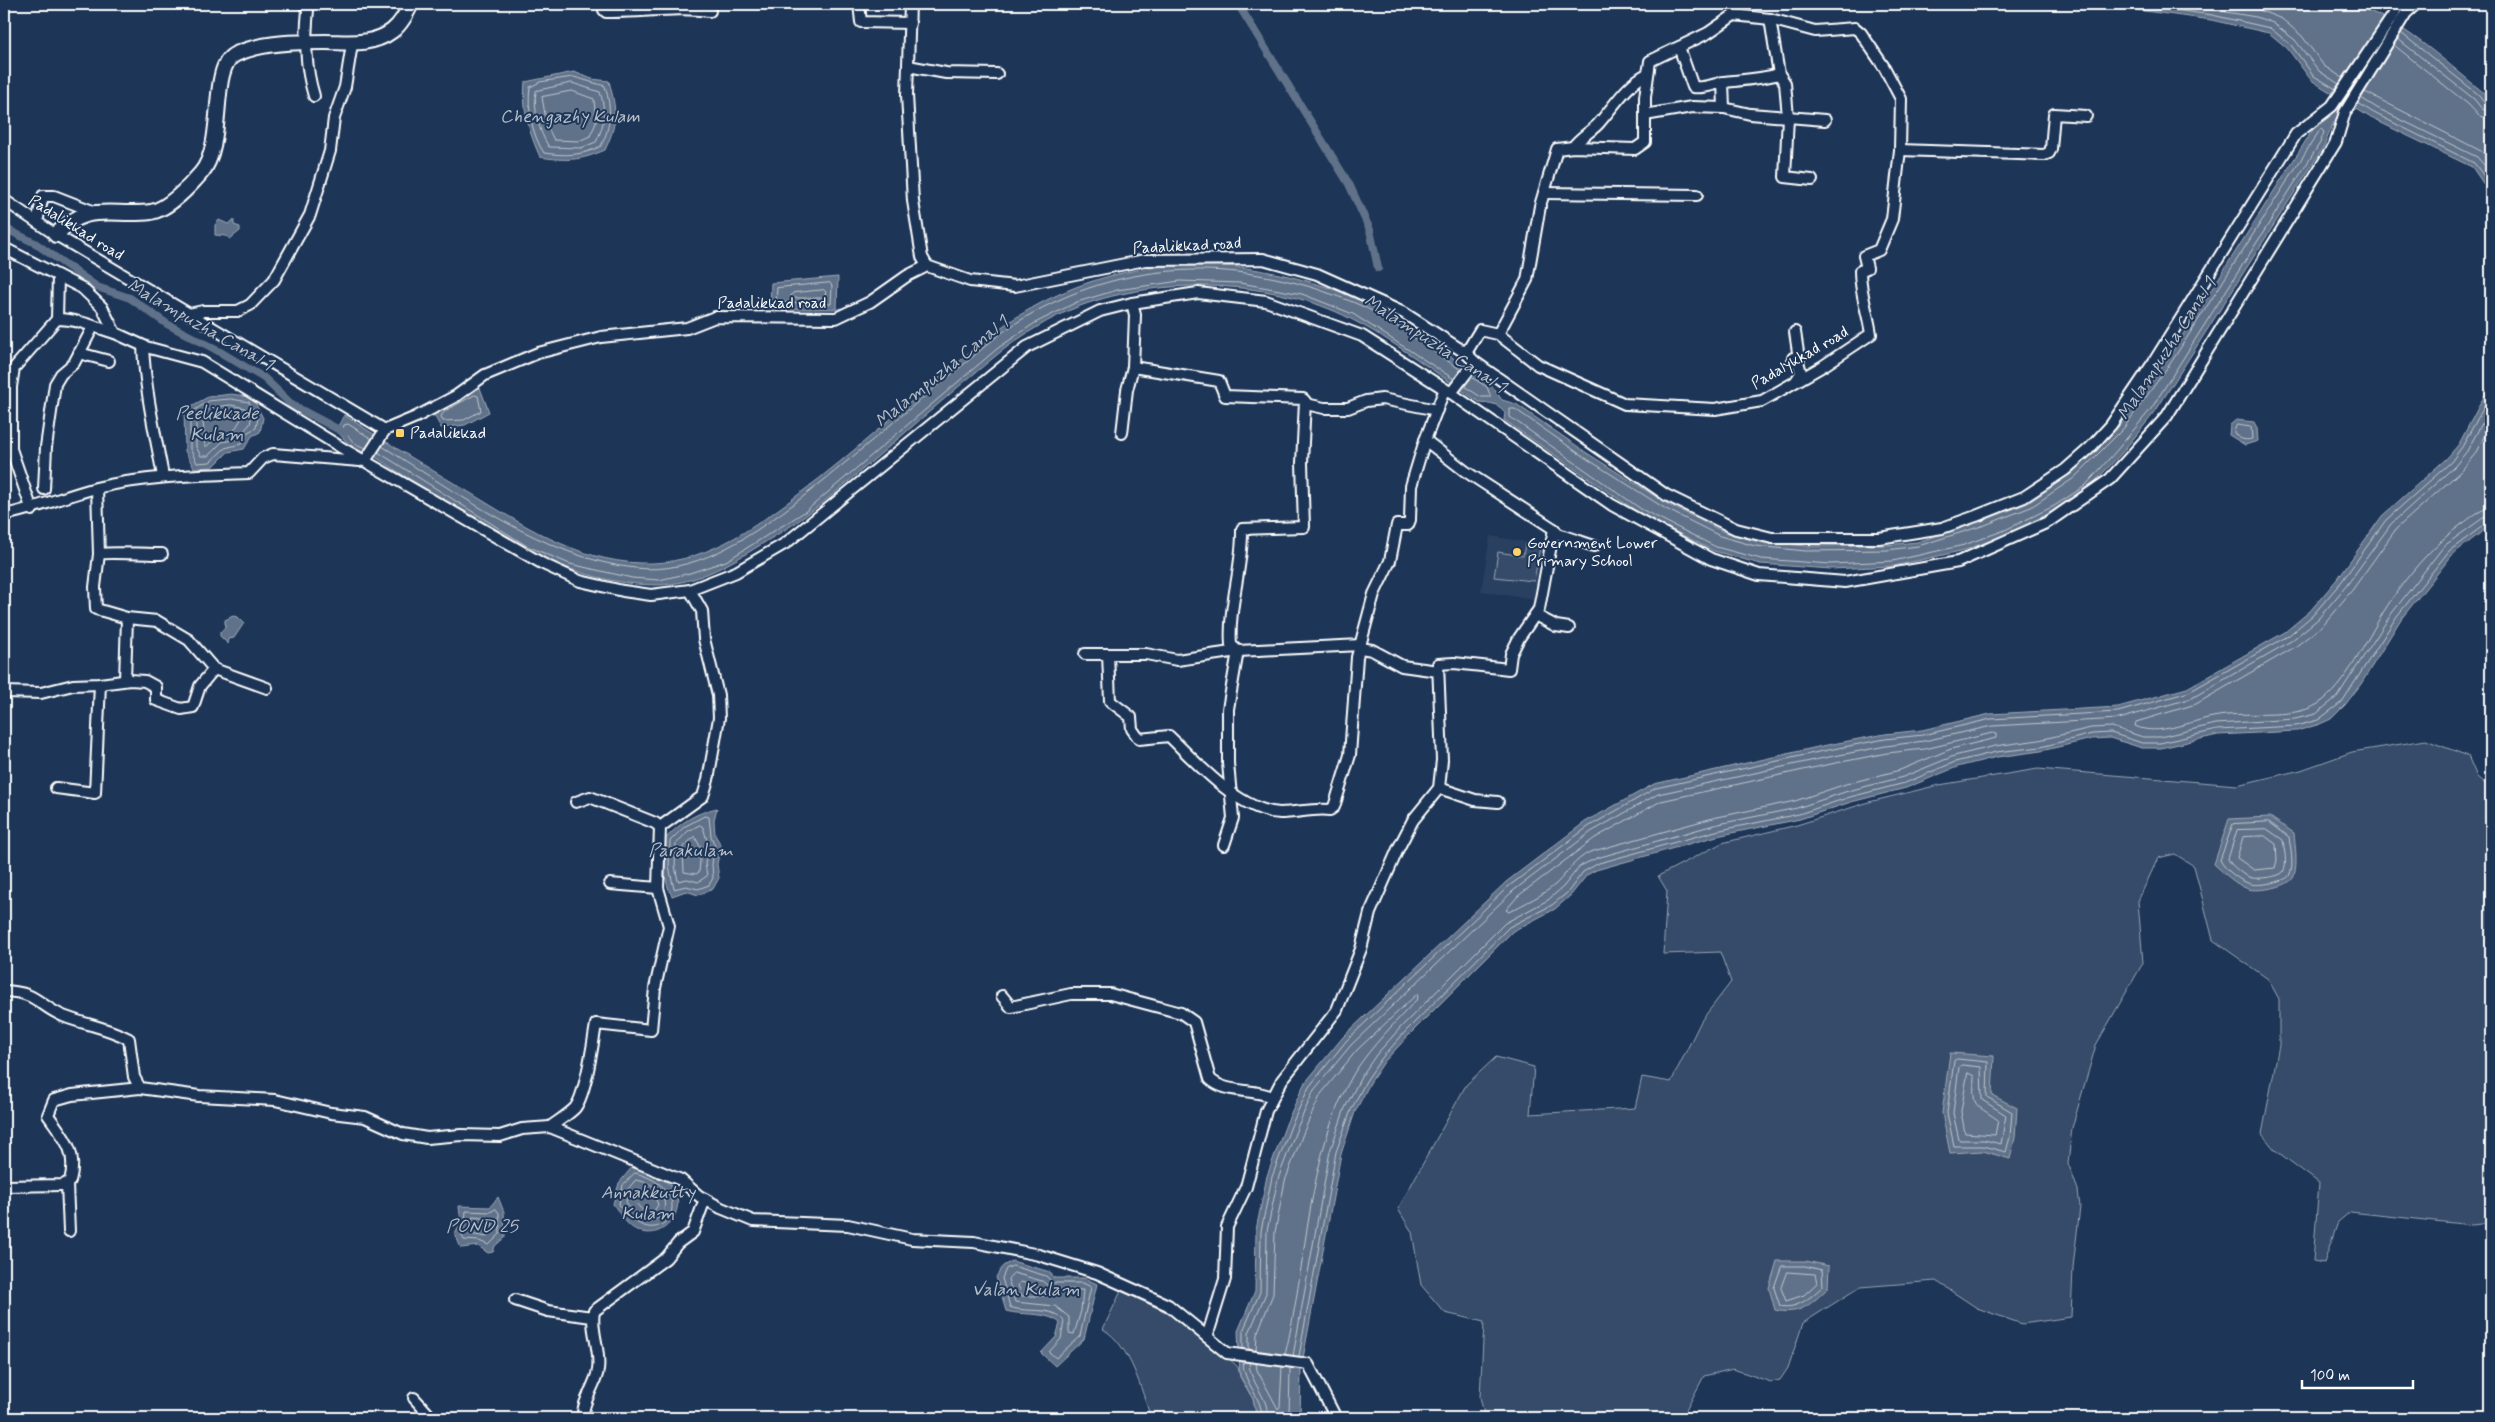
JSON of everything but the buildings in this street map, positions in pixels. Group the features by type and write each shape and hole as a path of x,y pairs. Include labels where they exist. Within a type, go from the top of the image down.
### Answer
{"main road":[{"path":"56,235 71,220 95,212 152,212 165,206 201,173 209,162 216,139 220,78 227,59 234,54 261,47 304,43 352,44 374,40 392,31 406,15 411,4"}],"street":[{"path":"304,4 308,10 304,43 308,76 314,96"},
{"path":"604,4 606,12 638,12 669,8 710,11"},
{"path":"859,4 861,22 910,23"},
{"path":"910,4 907,95 913,201 922,257 927,266"},
{"name":"Padalikkad road","path":"4,200 56,235 384,430 416,417 456,396 485,375 538,353 601,336 687,328 714,317 836,318 870,302 907,276 927,266 970,281 1015,286 1145,260 1263,259 1318,274 1404,313 1466,353 1475,362 1666,495 1736,529 1772,538 1879,538 1942,528 2024,497 2066,470 2090,448 2111,425 2155,360 2296,134 2328,110 2336,100 2394,14 2398,4"},
{"path":"57,319 74,319 115,333 143,346 202,362 455,515 543,564 580,581 651,595 690,590 736,572 786,543 1028,347 1100,312 1132,303 1198,293 1266,301 1362,336 1448,392 1612,505 1711,559 1759,575 1845,582 1958,562 2048,522 2110,479 2167,416 2336,142 2345,112 2406,14 2416,4"},
{"name":"Padalykkad road","path":"1498,334 1538,365 1626,404 1715,410 1762,400 1871,334 1869,317 1860,288 1860,271 1867,268 1864,256 1879,250 1892,219 1900,150 1901,99 1884,67 1861,32 1855,28 1815,31 1770,19 1734,16 1708,33 1650,61 1649,69"},
{"path":"1770,19 1779,74 1785,83 1788,117 1785,177 1812,180"},
{"path":"189,314 203,311 238,311 250,305 274,280 310,215 330,151 334,118 345,87 352,44"},
{"path":"1678,47 1693,87 1699,88 1723,82 1761,79 1779,74"},
{"path":"908,66 946,73 997,74"},
{"path":"1466,353 1480,330 1498,334 1527,280 1544,193 1557,150 1573,147 1635,149 1645,142 1649,69"},
{"path":"1573,147 1579,139 1598,124 1616,101 1646,74 1649,69"},
{"path":"1723,82 1724,108"},
{"path":"1645,115 1692,107 1724,108 1750,114 1825,120"},
{"path":"1900,150 2044,155 2049,153 2051,149 2054,114 2086,116"},
{"path":"1544,193 1698,195"},
{"path":"37,222 44,196 54,196 95,212"},
{"path":"4,248 82,288 102,307 115,333"},
{"path":"32,510 10,449 11,387 14,368 57,319 58,276"},
{"path":"1122,433 1126,390 1133,367 1135,315 1132,303"},
{"path":"44,489 46,447 55,384 79,353 93,327"},
{"path":"1796,332 1799,359 1793,358 1799,365 1801,373 1796,381"},
{"path":"143,346 145,387 154,420 163,476"},
{"path":"79,353 109,361"},
{"path":"1108,654 1110,701 1131,717 1132,729 1139,739 1169,736 1242,801 1279,813 1330,810 1334,806 1350,755 1357,657 1374,594 1390,561 1398,522 1408,525 1410,520 1411,486 1425,440 1437,410 1448,392 1475,362"},
{"path":"1133,367 1219,382 1225,396 1303,399 1306,404 1302,463 1304,527 1242,529 1242,553 1230,630 1231,646 1238,651"},
{"path":"1306,404 1324,408 1348,408 1366,401 1382,399 1437,410"},
{"path":"365,461 384,430"},
{"path":"1425,440 1465,471 1554,529 1558,534 1594,546"},
{"path":"4,515 32,510 98,488 163,476 249,473 263,458 273,454 365,461"},
{"path":"98,488 99,554 95,587 96,609 127,618 157,621 189,640 214,669 267,688"},
{"path":"1207,1337 1225,1279 1227,1226 1246,1187 1262,1121 1272,1097 1282,1080 1337,1010 1361,949 1370,913 1398,849 1413,820 1439,788 1442,760 1438,664 1454,663 1509,669 1511,654 1519,638 1539,609 1554,529"},
{"path":"99,554 104,552 121,555 162,554"},
{"path":"660,827 703,796 708,780 719,718 718,695 704,639 702,611 690,590"},
{"path":"1535,615 1556,626 1569,628"},
{"path":"125,680 127,618"},
{"path":"1085,654 1146,654 1177,660 1238,651 1361,645"},
{"path":"1361,645 1361,648 1372,650 1402,666 1438,671"},
{"path":"1224,845 1232,818 1232,794 1228,762 1228,709 1238,651"},
{"path":"4,692 41,694 73,684 100,684 125,680 152,684 156,687 156,700 187,710 193,708 200,686 214,669"},
{"path":"56,788 95,793 100,684"},
{"path":"1439,788 1475,800 1498,802"},
{"path":"550,1127 575,1107 583,1089 596,1024 651,1030 655,988 669,926 658,888 660,827 656,823 619,807 590,797 576,802"},
{"path":"610,884 658,888"},
{"path":"4,991 21,991 62,1015 109,1029 129,1039 134,1077 140,1088"},
{"path":"1002,996 1011,1007 1071,994 1110,994 1181,1013 1194,1022 1201,1040 1203,1061 1210,1080 1223,1087 1253,1090 1272,1097"},
{"path":"69,1231 67,1184 73,1171 72,1149 48,1115 54,1100 72,1095 140,1088 199,1096 275,1100 332,1113 365,1117 403,1134 427,1138 460,1135 500,1136 522,1129 550,1127 681,1180 705,1199 721,1208 753,1221 848,1225 912,1239 974,1242 1039,1255 1097,1273 1168,1306 1227,1353 1308,1364 1336,1418"},
{"path":"4,1186 67,1184"},
{"path":"515,1300 548,1311 592,1317 594,1311 666,1258 678,1243 693,1232 705,1199"},
{"path":"583,1418 598,1370 597,1343 592,1322 594,1311"},
{"path":"414,1398 432,1418"}],"shaded area":[{"path":"1490,536 1544,545 1535,600 1481,591"},
{"path":"1525,544 1540,547 1534,581 1494,577 1498,552 1523,556"},
{"path":"2426,740 2468,756 2477,777 2491,789 2491,1223 2472,1225 2350,1212 2338,1222 2324,1263 2313,1261 2319,1183 2275,1150 2262,1134 2279,1045 2279,999 2268,979 2213,940 2194,866 2175,854 2158,858 2138,901 2143,963 2096,1045 2072,1128 2068,1163 2078,1190 2080,1207 2073,1267 2071,1317 2022,1324 1977,1308 1936,1281 1860,1287 1803,1323 1788,1368 1780,1380 1771,1382 1733,1369 1704,1376 1682,1418 1485,1418 1480,1397 1484,1322 1445,1313 1421,1285 1412,1232 1398,1209 1466,1085 1496,1057 1534,1067 1530,1114 1635,1108 1642,1077 1671,1082 1701,1021 1731,982 1720,952 1663,954 1667,891 1658,876 1722,843 1797,825 1869,802 1939,785 2038,769 2237,785 2301,770 2352,752"},
{"path":"1121,1291 1168,1313 1223,1353 1238,1367 1240,1377 1253,1399 1257,1418 1151,1418 1128,1357 1113,1337 1103,1329"}],"water":[{"path":"2093,4 2352,4 2371,11 2405,31 2437,54 2483,92 2491,103 2491,195 2472,167 2371,118 2311,80 2287,48 2269,33 2211,20"},
{"name":"Chengazhy Kulam","path":"574,72 592,79 609,81 614,101 615,117 605,150 580,158 558,159 540,157 527,121 524,92 525,82"},
{"path":"2339,110 2324,146 2155,412 2121,454 2088,489 2056,510 2006,535 1965,550 1894,566 1831,569 1760,564 1714,551 1639,513 1504,420 1505,413 1500,407 1494,404 1479,402 1368,328 1321,306 1288,296 1253,289 1181,286 1145,290 1111,296 1069,310 1027,333 998,354 804,517 723,567 690,580 673,584 656,585 617,581 579,572 542,558 472,520 372,455 352,448 336,430 344,415 507,515 571,548 616,561 663,562 705,552 725,543 763,520 840,462 999,329 1048,299 1085,284 1123,273 1162,266 1241,267 1280,274 1320,285 1369,303 1404,324 1490,383 1502,400 1516,404 1587,453 1669,505 1722,531 1756,541 1806,546 1886,545 1917,542 2028,503 2071,474 2119,426 2168,358 2312,131 2324,117"},
{"path":"219,220 228,224 234,220 234,225 240,227 240,231 230,239 226,236 215,235 215,225"},
{"path":"838,277 837,309 770,309 771,283"},
{"path":"2491,383 2491,525 2453,554 2401,619 2361,684 2345,705 2331,719 2297,731 2218,735 2161,748 2142,748 2110,738 2092,739 2041,751 1997,757 1957,767 1906,788 1851,802 1800,819 1717,836 1596,870 1587,875 1571,895 1555,909 1513,931 1409,1035 1384,1062 1370,1083 1355,1112 1341,1154 1301,1369 1300,1418 1257,1418 1253,1399 1240,1376 1238,1331 1255,1291 1256,1230 1267,1176 1286,1124 1304,1084 1343,1037 1506,882 1585,822 1654,784 1822,746 1885,734 1922,730 1990,714 2118,707 2187,688 2285,632 2310,611 2338,578 2382,516 2447,458 2459,444"},
{"path":"480,388 489,412 465,425 441,428 434,415 455,399"},
{"name":"Peelikkade Kulam","path":"231,394 252,397 263,418 260,432 252,436 244,449 228,452 213,467 194,468 185,451 184,410 208,397"},
{"path":"2236,420 2254,422 2257,428 2258,441 2245,445 2229,435 2230,425"},
{"path":"233,616 238,617 244,623 234,638 229,639 228,644 220,636 220,632 225,628 225,620"},
{"name":"Parakulam","path":"717,808 714,820 715,835 721,845 717,864 719,878 713,889 698,895 686,891 672,896 665,875 665,839 688,819"},
{"path":"2270,817 2294,833 2296,860 2294,876 2292,880 2281,886 2266,889 2248,889 2234,881 2214,864 2229,819"},
{"path":"1950,1053 1994,1056 1992,1095 2017,1108 2015,1138 2010,1159 1983,1151 1950,1153 1942,1113"},
{"name":"Annakkutty Kulam","path":"633,1166 662,1179 671,1186 676,1194 678,1204 671,1222 654,1232 644,1232 630,1226 613,1204 619,1183"},
{"name":"POND 25","path":"498,1197 504,1212 505,1237 495,1246 493,1252 488,1253 478,1246 461,1248 455,1234 461,1223 459,1206 490,1207"},
{"name":"Valan Kulam","path":"1012,1261 1050,1272 1054,1278 1084,1278 1097,1284 1084,1339 1055,1366 1041,1353 1056,1337 1060,1323 1041,1315 1006,1311 996,1277 1003,1266"},
{"path":"1777,1261 1806,1261 1829,1266 1828,1288 1810,1304 1798,1310 1775,1310 1769,1288"}],"waterway":[{"path":"1238,4 1349,184 1370,230 1378,268"},
{"path":"2398,17 2406,4"},
{"path":"2333,118 2350,92"},
{"name":"Malampuzha Canal 1","path":"4,228 35,243 97,287 130,298 167,324 215,349 264,378 292,405 345,433"}],"place":[{"name":"Padalikkad","path":"400,433"},
{"name":"Government Lower Primary School","path":"1517,552"}]}
